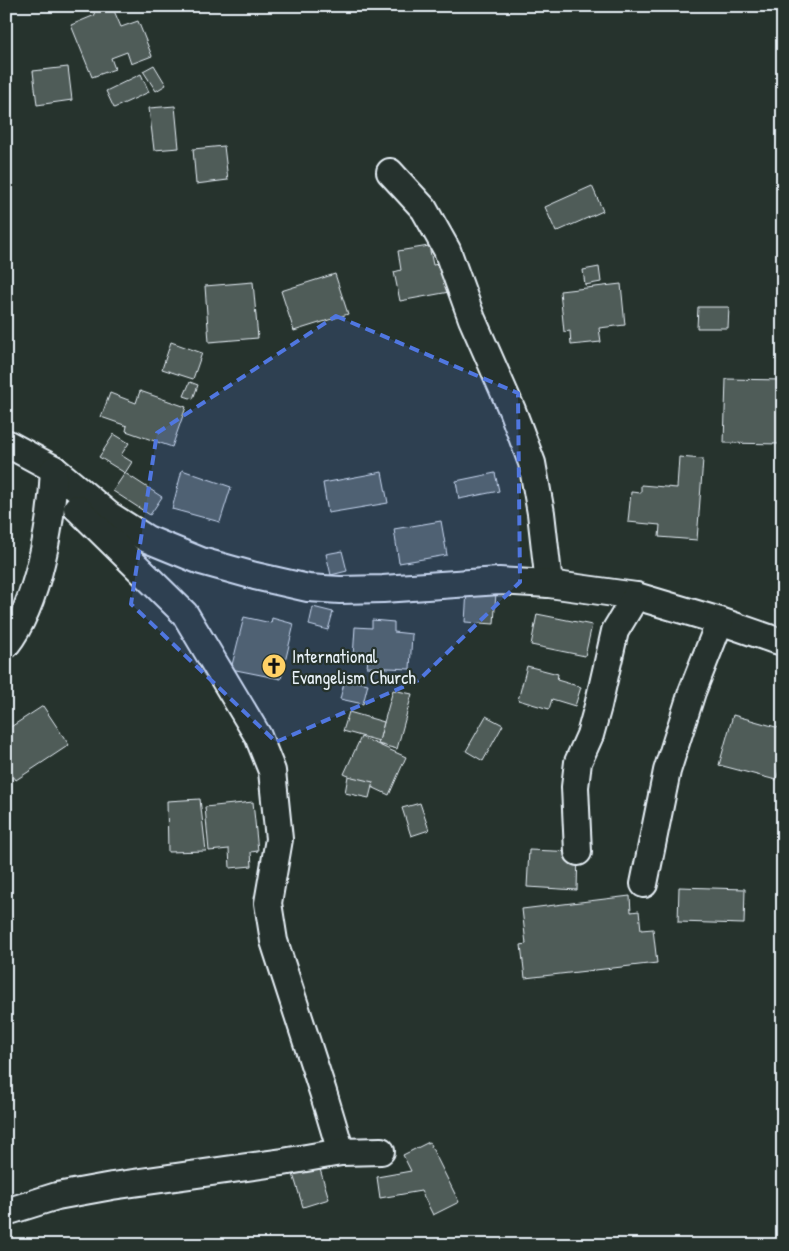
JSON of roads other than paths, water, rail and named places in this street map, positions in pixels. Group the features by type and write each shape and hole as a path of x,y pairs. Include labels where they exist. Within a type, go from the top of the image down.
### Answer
{"street":[{"path":"390,172 424,209 447,250 472,319 512,410 532,463 541,513 549,584"},
{"path":"6,443 147,539 201,561 255,576 308,588 340,590 498,581 549,584 636,596 783,642"},
{"path":"6,645 14,636 32,596 48,534 54,476"},
{"path":"54,476 186,614 258,736 272,771 278,839 268,903 274,940 323,1092 340,1152"},
{"path":"578,852 575,786 578,762 590,735 615,631 636,596"},
{"path":"644,884 667,771 692,692 720,621"},
{"path":"6,1212 57,1196 340,1152 381,1151"}],"place":[{"name":"International Evangelism Church","path":"274,666"}]}
